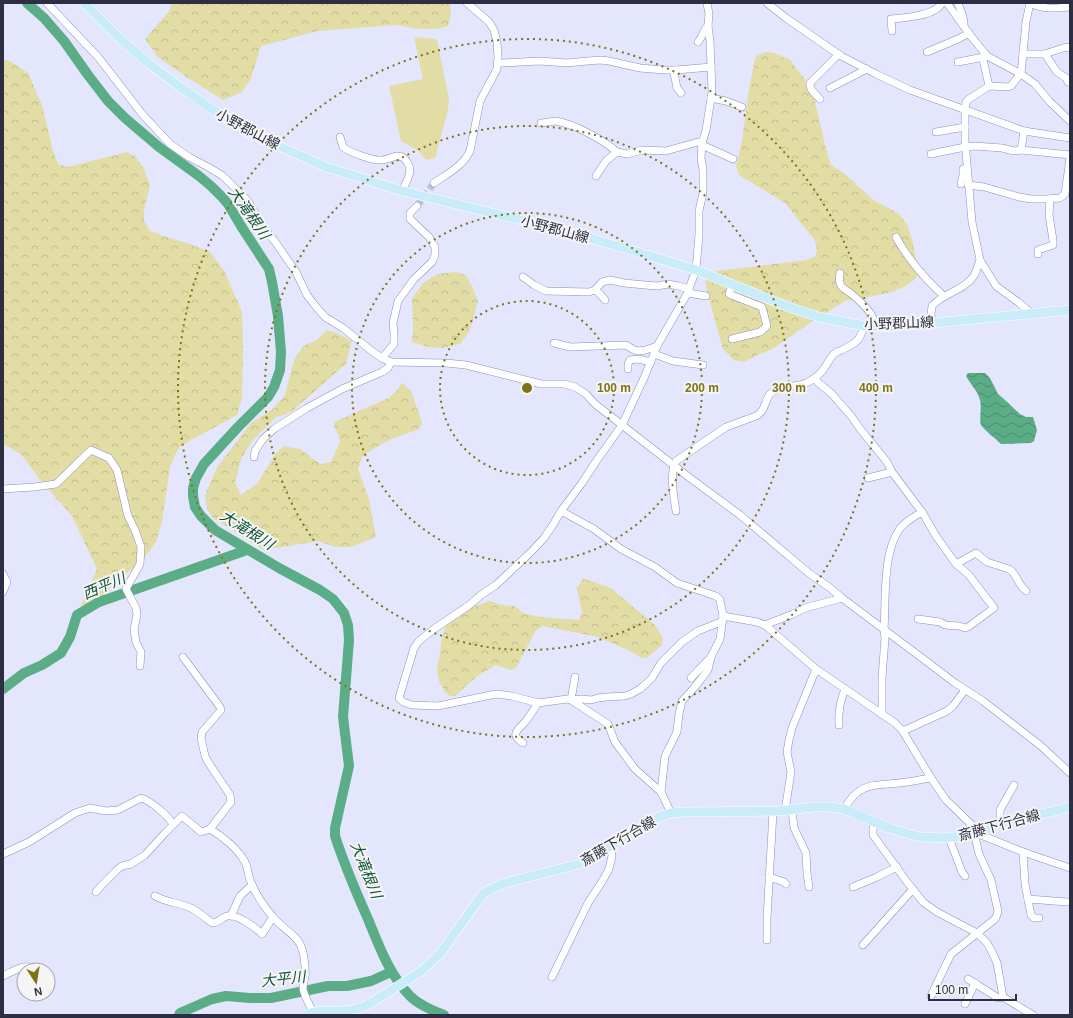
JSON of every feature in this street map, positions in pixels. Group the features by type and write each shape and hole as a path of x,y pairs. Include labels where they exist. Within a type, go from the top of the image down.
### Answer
{"main road":[{"name":"小野郡山線","path":"84,3 119,38 180,87 216,112 263,139 326,167 402,191 562,230 624,248 696,270 794,309 813,315 864,326 901,326 1070,310"},
{"name":"斎藤下行合線","path":"310,1014 324,1011 341,1011 359,1008 387,994 418,974 440,954 483,894 487,891 502,884 579,864 648,823 671,813 773,812 814,807 831,807 844,809 899,831 921,837 949,838 976,833 1002,824 1070,807"}],"street":[{"path":"47,3 98,57 143,115 170,144 189,158 223,176 248,202 263,227 296,272 307,295 325,317 343,328 373,352 391,362 466,365 541,384 564,384 576,387 586,394 595,404 674,466 740,515 810,574 1041,746 1070,773"},
{"path":"434,183 458,167 468,156 480,101 497,69 497,42 494,30 489,22 467,3"},
{"path":"707,3 713,85 706,130 702,144 701,158 703,193 699,212 696,270 688,291 657,346 622,425 561,511 544,538 520,564 510,571 496,585 419,640 414,648 399,698 403,702 412,705 438,706 496,694 512,696 538,703 567,699 591,700 625,696 640,689 647,683 652,678 661,663 682,642 698,631 723,619 757,622 765,625 816,669 895,723 903,731 946,800 973,826 976,833 979,854 991,880 998,911 995,918 951,954 931,996"},
{"path":"767,3 786,18 839,54 910,90 1024,131 1070,138"},
{"path":"892,31 891,19 907,18 934,11 942,3"},
{"path":"947,3 984,55 1021,74 1035,84 1050,102 1070,121"},
{"path":"958,3 964,22 964,27"},
{"path":"1031,313 996,286 980,260 964,185 965,109 966,102 969,99 989,86 1011,86 1021,74 1026,22 1030,3 1047,9 1070,7"},
{"path":"698,42 701,39 705,28 708,26"},
{"path":"927,52 969,33"},
{"path":"1023,54 1045,54 1070,47"},
{"path":"820,99 812,90 810,82 839,54"},
{"path":"1045,54 1057,72 1066,78 1068,82"},
{"path":"958,62 984,55"},
{"path":"984,55 983,59 989,86"},
{"path":"498,63 600,60 640,68 664,70 711,67"},
{"path":"830,88 867,69"},
{"path":"676,70 674,73 677,88 680,93"},
{"path":"711,98 726,101 742,107"},
{"path":"541,123 554,121 568,125 590,134 612,147 617,152 627,154 642,150 666,151 698,142 733,159"},
{"path":"936,132 965,127"},
{"path":"1020,150 1024,131"},
{"path":"340,137 343,147 368,157 380,160 396,156 404,158 408,163 410,176 402,191"},
{"path":"931,154 975,146 995,147 1014,151 1020,150 1070,155"},
{"path":"596,176 606,161 617,152"},
{"path":"964,185 984,187 1019,197 1032,199 1060,198 1068,194 1070,158"},
{"path":"1038,254 1038,250 1053,245 1049,215 1050,199"},
{"path":"382,358 394,344 393,323 398,301 414,279 432,262 435,255 435,247 429,237 410,219 410,213 417,206"},
{"path":"896,237 902,248 922,273 944,296"},
{"path":"932,323 932,306 944,296 968,283 975,273 980,260"},
{"path":"840,273 840,283 844,290 853,295 869,312 874,319 876,327"},
{"path":"523,277 546,291 589,292 595,290 602,282 610,280 624,283 657,286 668,284 706,296"},
{"path":"732,285 729,294 762,307 767,326 760,332 732,339"},
{"path":"595,290 605,300"},
{"path":"676,511 673,486 674,466 682,456 726,427 760,414 765,407 770,394 782,387 804,383 814,379 823,370 835,353 856,342 861,336 864,326"},
{"path":"554,343 570,347 626,345 639,351 657,346"},
{"path":"654,354 672,361 703,365"},
{"path":"628,369 630,360 638,359 651,362"},
{"path":"254,457 255,452 263,439 279,425 306,408 342,389 382,372 388,368 391,362"},
{"path":"814,379 832,394 851,416 887,462 892,472 922,512 936,536 956,564 968,574 994,608 965,628 918,619"},
{"path":"3,489 56,484 91,450 109,458 117,470 128,516 136,530 140,547 140,564 126,589 136,608 137,614 134,630 136,642 141,652 140,666"},
{"path":"868,478 892,472"},
{"path":"561,511 594,529 621,549 655,567 677,583 716,596 720,600 723,619 720,640 711,657 708,670 682,701 677,732 665,756 661,792"},
{"path":"882,715 886,572 893,541 901,526 922,512"},
{"path":"956,564 976,553 987,562 1012,571 1021,587 1026,591"},
{"path":"3,574 7,582 3,592"},
{"path":"765,625 805,608 842,598"},
{"path":"96,892 118,869 122,866 131,864 145,855 182,816 201,832 210,829 231,802 230,795 204,756 201,738 202,732 221,710 183,657"},
{"path":"691,678 711,657"},
{"path":"809,887 806,854 794,828 788,810 791,772 787,752 792,728 816,669"},
{"path":"571,700 574,677"},
{"path":"839,724 839,708 845,689"},
{"path":"903,731 947,711 953,706 965,690"},
{"path":"571,700 608,724 615,742 635,769 661,792 671,813"},
{"path":"523,743 515,735 517,729 525,722 538,703"},
{"path":"844,809 857,792 863,789 877,785 906,783 931,778"},
{"path":"1002,824 1000,810 1014,785"},
{"path":"3,854 29,842 75,814 90,808 106,811 118,810 141,798 157,808 170,819 173,824"},
{"path":"767,940 773,812"},
{"path":"877,822 873,828 873,835 923,902 977,933 987,943 997,964 1004,997"},
{"path":"210,829 220,834 239,854 246,863 252,885 273,917 279,924 292,933 300,943 304,962 305,977 303,984 310,1014"},
{"path":"976,833 1023,852 1070,868"},
{"path":"949,838 962,872 965,876"},
{"path":"552,977 588,903 609,870 612,856 611,846"},
{"path":"1023,852 1025,884 1032,917 1039,918"},
{"path":"852,887 897,867"},
{"path":"769,877 786,884"},
{"path":"230,916 240,896 252,885"},
{"path":"862,945 913,889"},
{"path":"155,896 196,910 212,923 228,916 236,917 256,928 262,934 273,917"},
{"path":"1028,899 1067,902"},
{"path":"3,976 16,970"},
{"path":"968,979 998,998 1004,997 1033,1015"},
{"path":"965,1004 975,983"}],"green space":[{"path":"171,3 450,3 451,15 448,26 436,29 420,29 396,25 318,31 261,46 251,78 242,92 223,100 158,57 145,39 170,10"},
{"path":"414,37 437,40 449,99 448,110 435,158 426,160 419,151 401,141 389,86 423,79"},
{"path":"766,52 774,53 790,60 804,78 815,101 831,165 845,174 873,200 898,213 907,224 919,273 913,281 904,287 889,293 845,301 814,320 774,348 744,362 734,360 723,349 707,292 705,277 708,272 807,260 816,256 817,248 814,239 785,203 739,175 736,166 742,141 749,89 756,56"},
{"path":"3,60 8,60 28,73 42,105 53,151 58,164 68,167 127,152 136,157 144,169 150,185 144,210 144,221 150,231 210,252 225,272 242,312 242,398 237,415 179,447 170,467 162,522 156,542 142,561 116,582 87,611 80,608 97,569 72,516 40,480 21,454 3,444"},
{"path":"455,272 466,275 478,302 469,332 460,344 443,348 428,347 412,342 412,299 423,283 438,274"},
{"path":"327,330 337,333 352,341 346,364 291,412 275,418 252,441 241,459 235,483 241,495 257,484 276,453 284,446 300,449 320,464 331,462 340,442 334,427 335,422 389,398 402,383 411,391 422,422 419,429 389,440 363,455 358,469 369,499 376,537 352,547 335,547 319,541 263,550 213,518 207,508 205,496 218,466 251,423 273,409 285,395 294,360 303,346 317,340"},
{"path":"583,579 612,589 655,625 663,638 662,645 647,658 642,658 598,637 543,626 536,630 516,668 510,670 496,665 476,677 455,696 450,696 445,692 439,681 437,668 446,624 471,608 489,601 502,605 514,606 525,614 548,618 579,620 582,612 577,588"}],"water":[{"path":"968,373 985,373 990,378 998,394 1020,414 1026,417 1033,417 1037,430 1034,441 1031,443 1001,444 985,430 980,423 980,400 978,394 966,376"}],"waterway":[{"name":"大滝根川","path":"27,3 44,18 64,41 108,101 125,118 159,147 199,176 222,197 269,269 278,316 281,352 280,370 274,387 268,397 204,464 196,478 193,488 195,507 201,516 215,530 279,568 320,590 333,599 344,613 348,625 349,640 343,717 349,766 335,828 335,836 342,857 390,969 410,996 417,1002 444,1015"},
{"name":"西平川","path":"3,689 24,673 42,665 61,653 70,637 77,615 99,602 247,550"},
{"name":"大平川","path":"179,1015 180,1013 212,999 226,996 271,998 328,986 347,986 371,981 391,972"}],"tunnel":[{"path":"417,206 434,183"}]}
